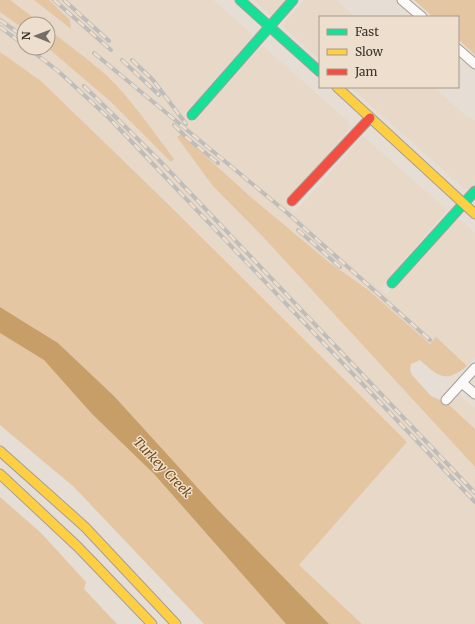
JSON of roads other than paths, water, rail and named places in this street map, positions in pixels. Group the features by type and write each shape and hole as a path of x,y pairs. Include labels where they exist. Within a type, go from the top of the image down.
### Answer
{"main road":[{"path":"240,0 319,71"},
{"path":"192,115 293,0"},
{"path":"337,88 475,214"},
{"path":"292,201 370,118"},
{"path":"392,282 475,191"},
{"path":"0,451 85,527 176,624"},
{"path":"0,474 33,502 76,543 152,624"}],"street":[{"path":"402,0 421,16"},
{"path":"459,50 475,64"},
{"path":"446,400 475,368"},
{"path":"462,383 475,394"}],"water":[{"name":"Turkey Creek","path":"0,307 58,343 114,396 218,510 329,624 286,624 154,474 92,414 44,360 0,333"}],"railway":[{"path":"54,0 111,50"},
{"path":"64,0 109,41"},
{"path":"0,20 16,31"},
{"path":"0,27 16,39"},
{"path":"94,53 285,211 430,340"},
{"path":"38,56 58,71 110,119 475,502"},
{"path":"122,60 159,95"},
{"path":"132,60 153,80 186,124"},
{"path":"84,86 158,159 475,493"},
{"path":"174,125 187,138 218,163"},
{"path":"298,230 340,267"}]}
